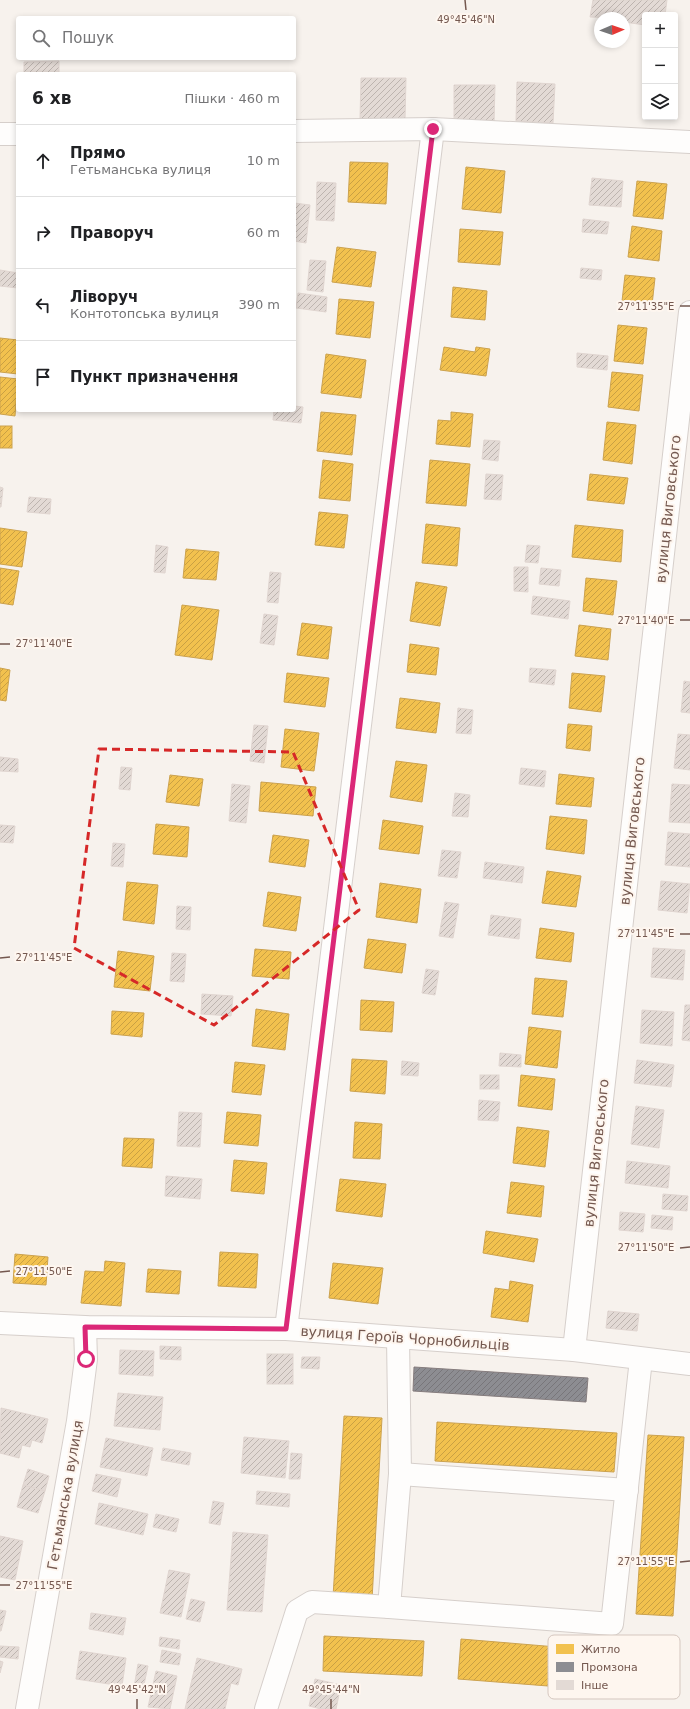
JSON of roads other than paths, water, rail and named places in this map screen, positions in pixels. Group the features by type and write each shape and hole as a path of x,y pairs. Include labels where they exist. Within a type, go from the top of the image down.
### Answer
{"street":[{"path":"296,130 433,129 690,142"},
{"path":"286,1329 433,129"},
{"path":"0,134 16,134"},
{"name":"вулиця Виговського","path":"574,1350 690,312"},
{"name":"вулиця Героїв Чорнобильців","path":"0,1323 85,1327 286,1329 574,1350 690,1364"},
{"name":"Гетьманська вулиця","path":"27,1709 78,1421 86,1359 85,1327"},
{"path":"389,1607 400,1474 398,1338"},
{"path":"266,1709 297,1611 312,1602 612,1624 641,1359"},
{"path":"400,1474 627,1490"}]}
